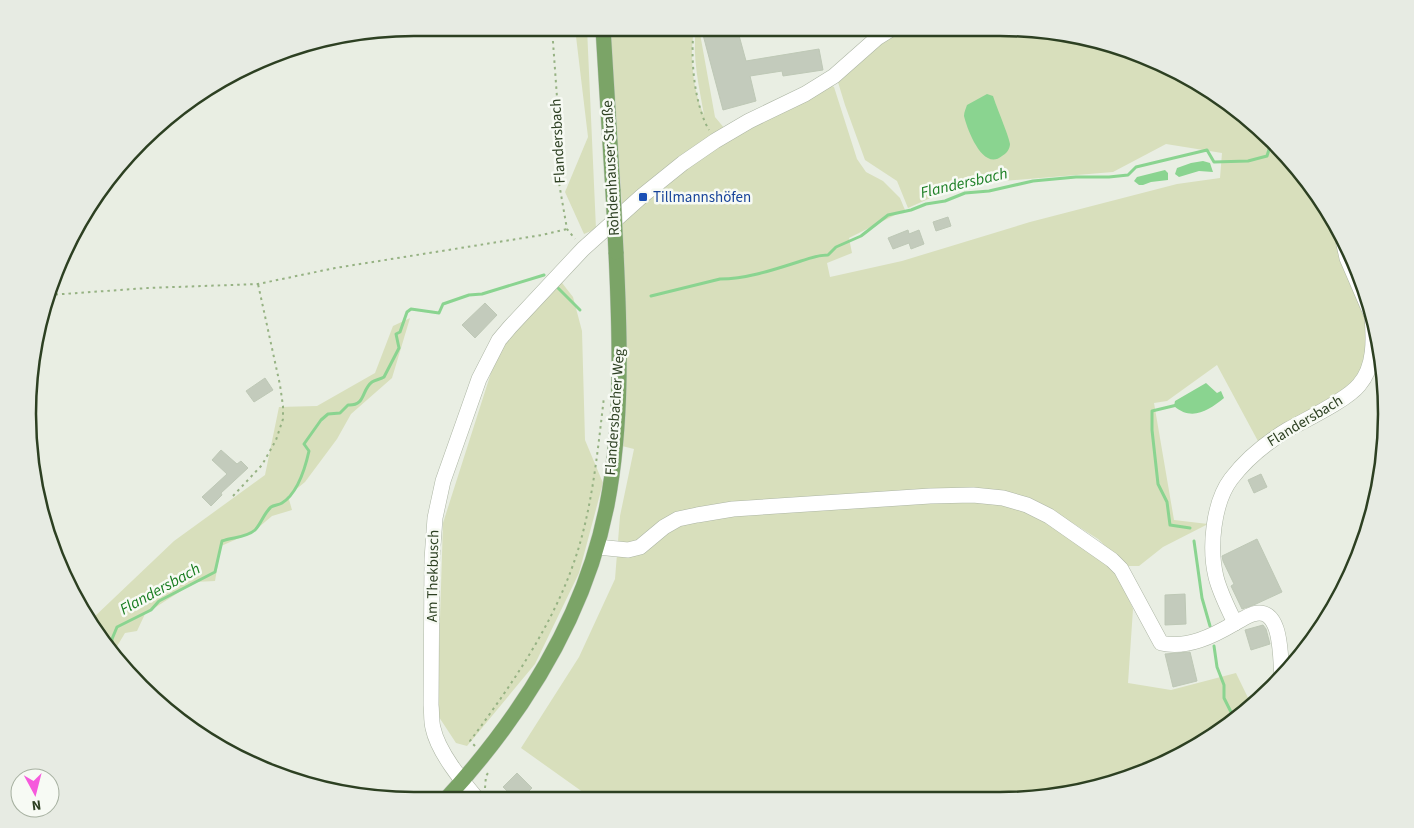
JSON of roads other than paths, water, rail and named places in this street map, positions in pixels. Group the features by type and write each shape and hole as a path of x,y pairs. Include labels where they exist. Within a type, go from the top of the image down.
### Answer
{"main road":[{"name":"Rohdenhauser Straße","path":"603,36 618,308"},
{"name":"Flandersbacher Weg","path":"452,792 484,755 532,688 550,659 579,596 597,547 607,505 616,439 619,378 618,308"}],"street":[{"name":"Am Thekbusch","path":"472,792 462,781 441,748 433,728 431,705 432,559 435,518 443,481 479,379 494,349 510,326 582,249 648,190 682,163 715,141 750,121 805,94 834,76 880,36"},
{"name":"Flandersbach","path":"1235,623 1216,578 1213,553 1213,533 1223,494 1230,480 1273,438 1348,396 1359,386 1367,373 1372,350"},
{"path":"597,547 628,550 640,546 664,527 678,520 733,509 930,496 973,495 1003,498 1027,505 1049,516 1112,560 1121,569 1161,643 1172,646 1192,643 1216,634 1254,613 1264,614 1273,618 1277,626 1281,666"}],"waterway":[{"name":"Flandersbach","path":"651,296 720,279 751,275 814,257 828,255 836,247 861,236 888,215 911,210 926,204 945,201 965,193 989,191 1033,181 1128,175 1136,167 1207,150 1214,162 1248,161 1267,156 1269,149"},
{"name":"Flandersbach","path":"112,641 117,627 151,610 159,601 215,572 222,541 251,533 257,528 271,507 288,499 297,487 303,473 309,451 304,444 321,420 328,414 340,413 348,405 358,403 369,385 373,381 384,377 399,348 396,334 400,332 407,312 411,309 439,313 443,304 544,275"},
{"name":"Flandersbach","path":"558,288 580,310"},
{"path":"1177,405 1152,411 1152,430 1158,484 1167,502 1170,525 1190,528"},
{"path":"1194,541 1202,598 1210,626"},
{"path":"1214,646 1217,667 1224,685 1224,698 1231,713"}],"place":[{"name":"Tillmannshöfen","path":"643,197"}]}
